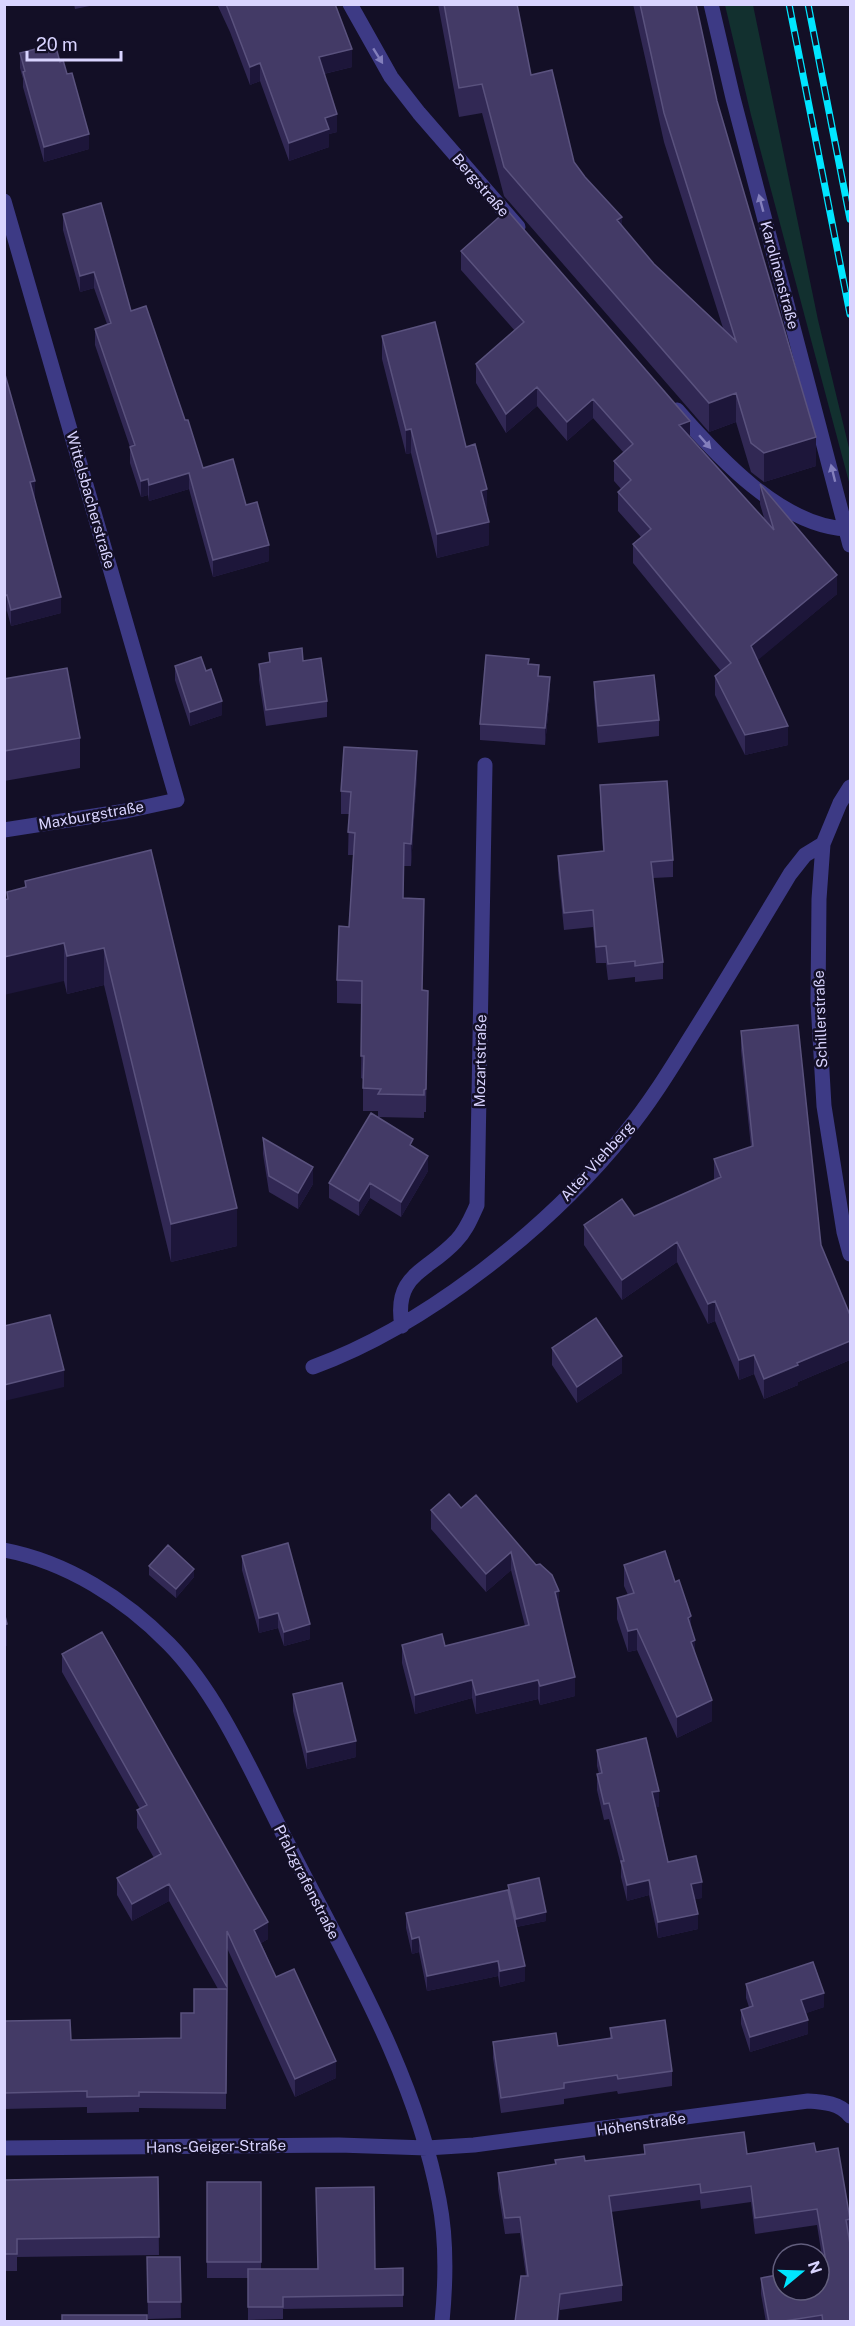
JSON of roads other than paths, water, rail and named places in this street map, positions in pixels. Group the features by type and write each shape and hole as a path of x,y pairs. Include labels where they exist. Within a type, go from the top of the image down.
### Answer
{"street":[{"name":"Bergstraße","path":"350,4 391,77 419,113 529,239"},
{"name":"Karolinenstraße","path":"711,4 733,98 850,545"},
{"name":"Wittelsbacherstraße","path":"4,201 177,800"},
{"path":"670,401 717,456 747,481 813,523 829,528 847,529"},
{"name":"Mozartstraße","path":"402,1326 400,1299 407,1282 455,1241 468,1225 477,1205 484,765"},
{"name":"Schillerstraße","path":"850,787 840,803 823,844 818,1002 824,1106 844,1232 850,1254"},
{"name":"Maxburgstraße","path":"4,830 177,800"},
{"name":"Alter Viehberg","path":"313,1368 366,1346 402,1326 473,1277 533,1228 585,1177 626,1132 671,1069 790,874 805,855 823,844"},
{"name":"Pfalzgrafenstraße","path":"4,1550 24,1554 72,1573 126,1606 171,1646 205,1689 261,1791 382,2029 406,2087 427,2148 440,2201 445,2287 442,2322"},
{"name":"Höhenstraße","path":"427,2148 541,2138 808,2101 826,2102 845,2109 850,2116"},
{"name":"Hans-Geiger-Straße","path":"4,2148 339,2145 427,2148"}],"railway":[{"path":"789,4 850,314"},
{"path":"808,4 850,219"}]}
